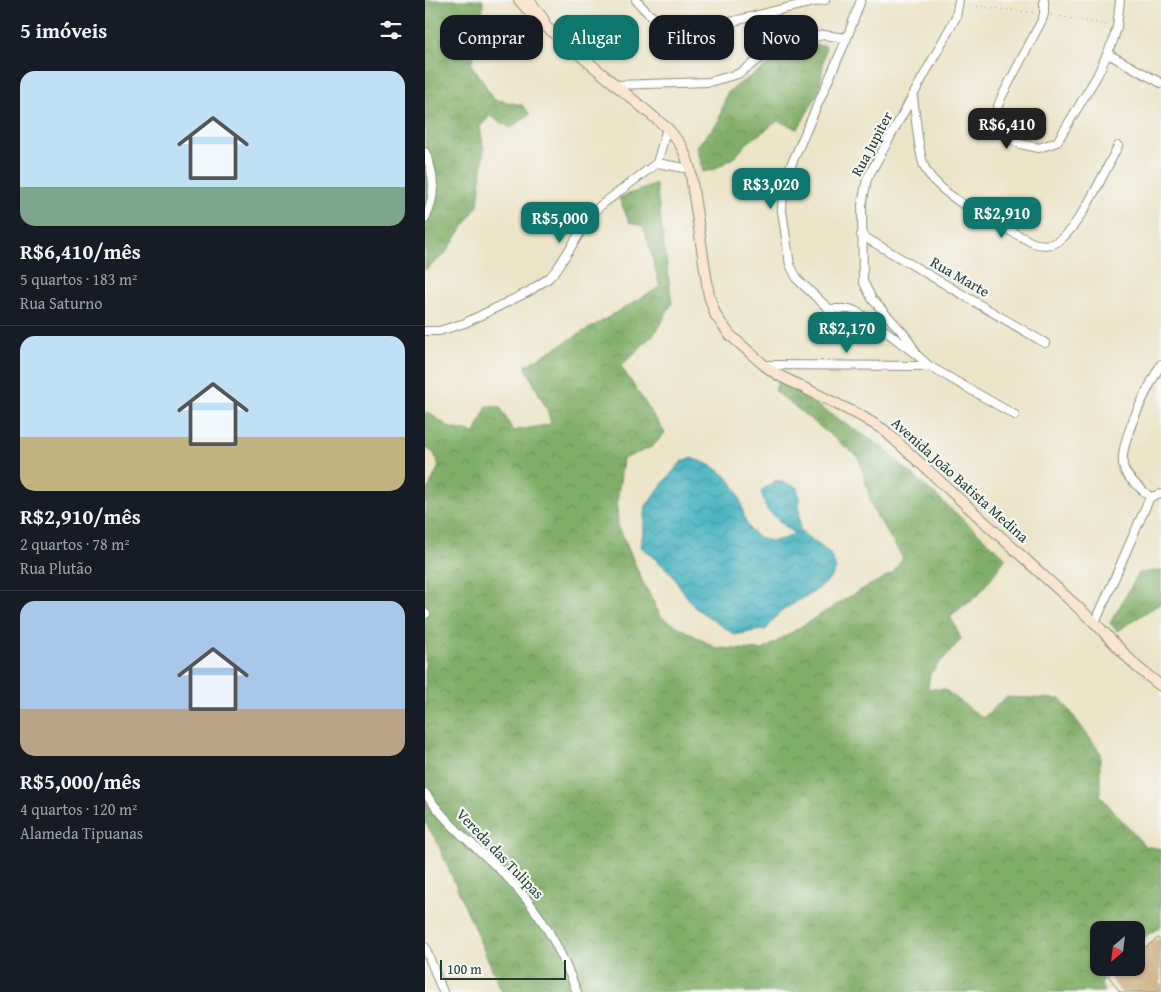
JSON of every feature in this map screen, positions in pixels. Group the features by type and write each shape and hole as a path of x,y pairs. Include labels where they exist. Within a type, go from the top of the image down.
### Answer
{"main road":[{"name":"Avenida João Batista Medina","path":"519,0 532,15 667,128 677,139 685,152 690,169 709,296 715,316 730,335 778,375 861,416 883,430 1095,623 1137,667 1161,686"},
{"name":"Avenida João Batista Medina","path":"529,0 550,29"}],"street":[{"path":"636,0 648,14 659,21 672,27 691,28 713,26 825,0"},
{"path":"861,0 847,38 784,181 783,211 790,265 798,280 829,309 849,309 855,311 875,323 929,366 1015,415"},
{"name":"Rua Jupiter","path":"917,355 905,335 872,299 865,287 862,274 862,205 867,180 956,17 959,0"},
{"path":"1044,0 1042,20 998,106 997,121 1006,136 1029,147 1044,148 1057,142 1083,101 1109,54 1117,27 1120,0"},
{"path":"616,85 709,82 738,74 774,49 786,44 823,34 847,38"},
{"path":"1109,54 1161,83"},
{"path":"913,98 923,161 933,179 952,197 1033,243 1040,245 1055,243 1067,234 1077,221 1118,146"},
{"path":"425,330 439,332 457,326 541,285 557,269 590,217 600,206 657,163 667,128"},
{"path":"425,152 430,164 433,181 432,199 425,219"},
{"path":"657,163 690,169"},
{"name":"Rua Marte","path":"861,235 1045,343"},
{"path":"1151,497 1129,477 1124,470 1123,458 1132,424 1161,364"},
{"path":"764,365 929,366"},
{"path":"1095,623 1151,497 1161,494"},
{"name":"Vereda das Tulipas","path":"425,793 461,835 507,877 535,909 564,959 577,992"},
{"path":"425,947 443,992"}],"green space":[{"path":"425,0 483,0 482,15 440,15 440,60 473,60 471,65 480,76 493,99 522,105 530,114 511,128 490,116 480,127 484,150 478,205 445,254 425,270"},
{"path":"818,45 826,46 819,91 798,129 778,121 747,143 736,156 715,169 703,172 697,146 718,122 727,93 778,60 818,60"},
{"path":"656,184 672,303 657,331 621,366 665,433 652,447 623,459 617,503 618,525 642,580 661,617 716,648 763,650 857,592 893,573 903,558 873,510 859,458 775,391 778,381 878,444 1006,558 979,594 950,616 961,639 930,674 928,689 944,689 983,718 1006,697 1061,699 1100,752 1100,796 1145,846 1161,849 1161,926 1145,937 1145,921 1090,921 1090,976 1103,976 1101,985 1105,992 502,992 437,842 425,822 425,495 439,466 434,453 425,447 425,412 451,428 475,433 487,406 500,407 513,431 551,424 548,412 525,366 660,287 644,227 629,222 619,198"},
{"path":"1161,570 1161,603 1117,631 1110,623 1139,573"}],"water":[{"path":"690,458 714,467 729,479 737,491 749,528 754,534 765,540 777,540 794,534 766,509 761,491 776,480 797,487 800,531 830,553 836,569 831,577 818,589 778,615 767,629 735,635 694,607 670,572 641,547 646,506 681,462"}],"building":[{"path":"1158,938 1161,942 1161,992 1120,992 1109,976 1145,976 1145,947"}]}
